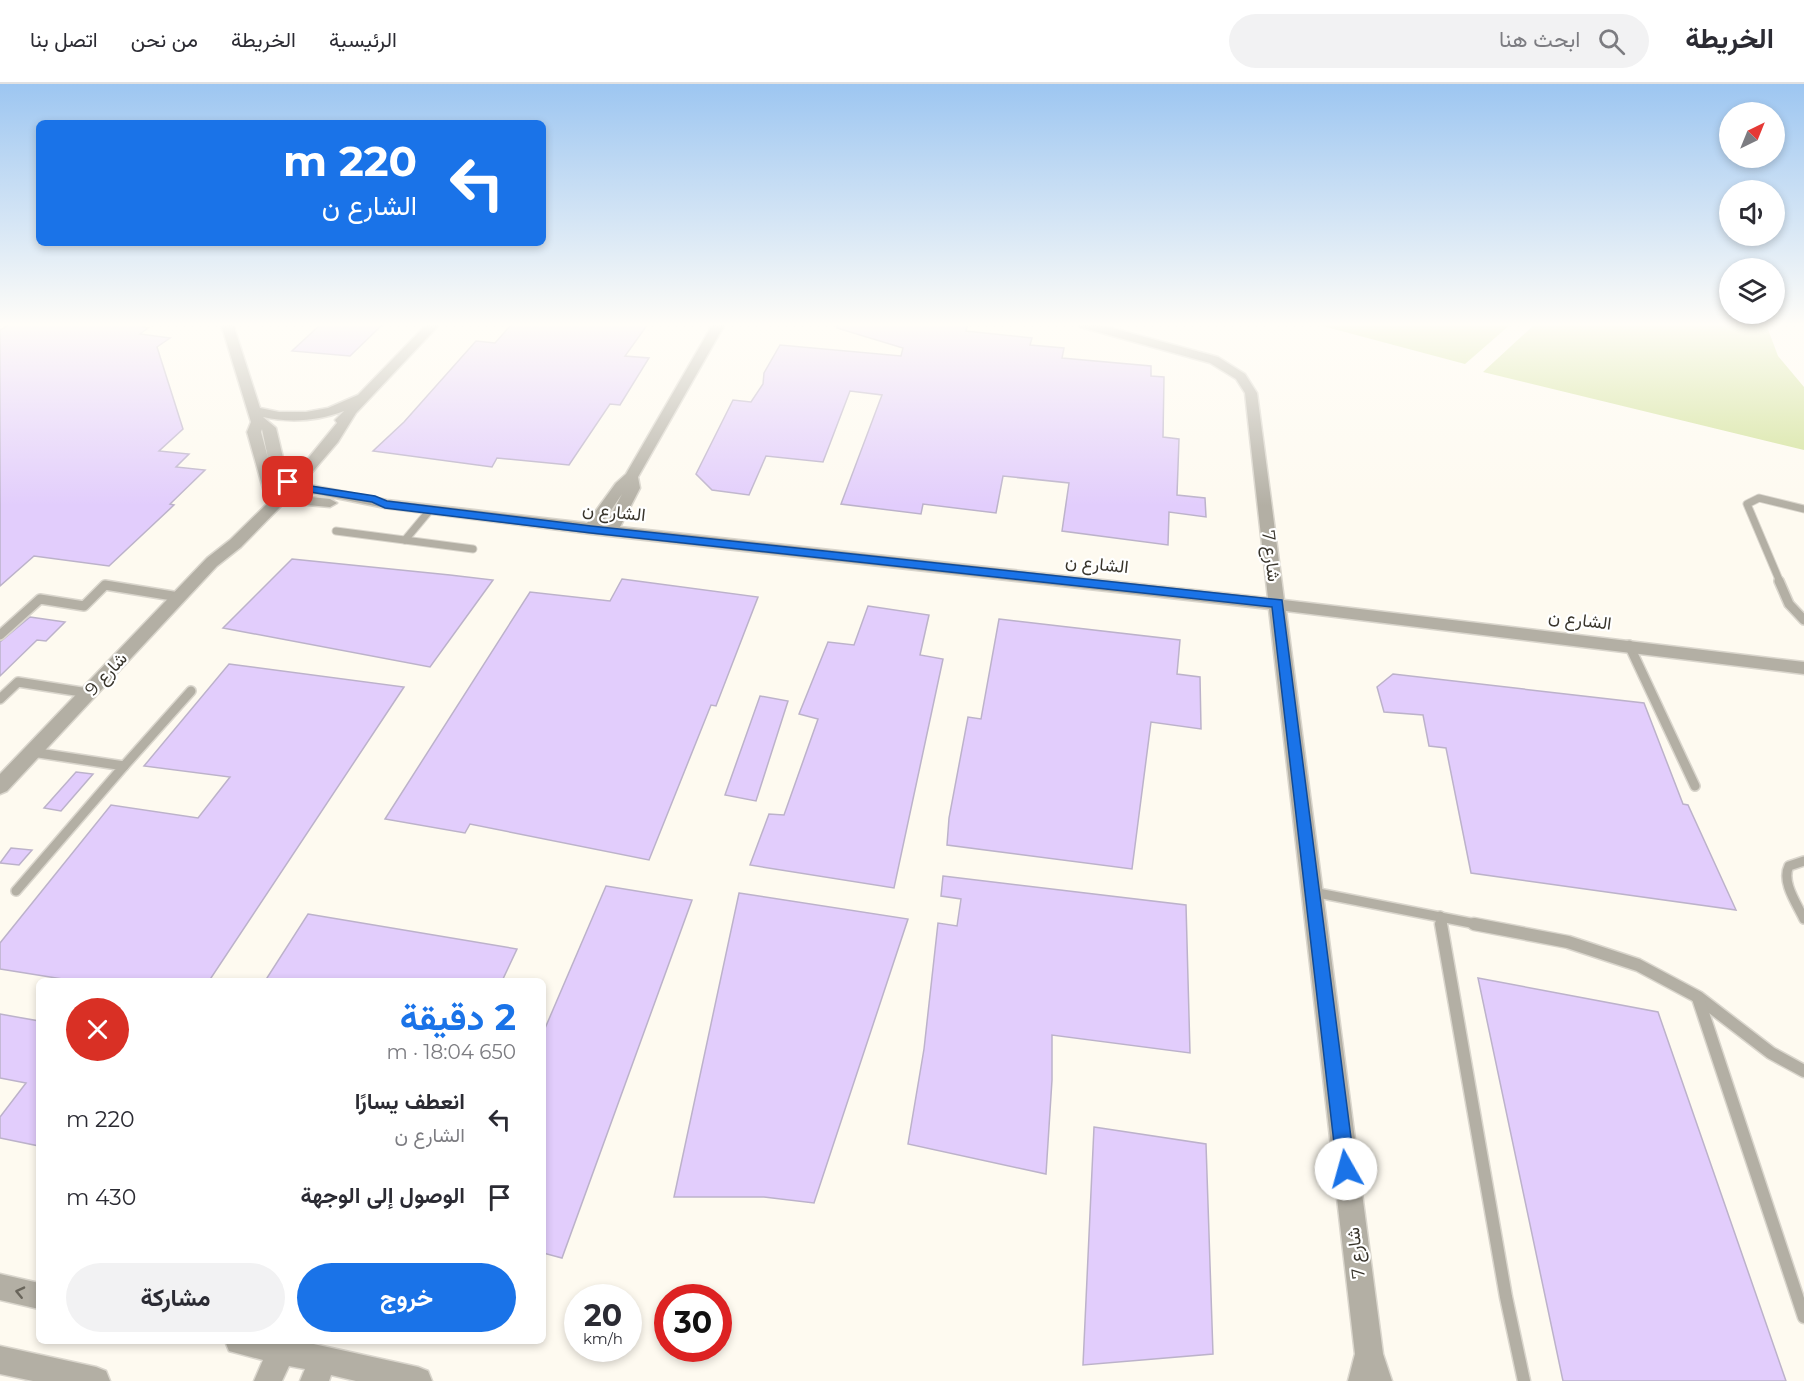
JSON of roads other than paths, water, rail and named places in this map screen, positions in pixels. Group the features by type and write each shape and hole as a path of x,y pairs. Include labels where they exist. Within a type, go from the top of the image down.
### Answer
{"street":[{"path":"245,385 255,416 254,432 276,495"},
{"name":"شارع 9","path":"0,786 212,562 231,550 276,495 340,430 350,413 376,385"},
{"path":"591,529 621,486 632,476 684,385"},
{"name":"شارع 7","path":"1247,385 1251,393 1369,1354 1378,1381"},
{"path":"255,416 310,415 332,410 369,392"},
{"path":"255,416 269,428 289,482"},
{"path":"610,531 633,488 632,476"},
{"name":"الشارع ن","path":"289,482 385,504 430,510 1277,603 1804,668"},
{"name":"الشارع ن","path":"276,495 370,507 385,504"},
{"path":"0,1287 36,1295"},
{"path":"252,1344 282,1351 319,1371 418,1381"},
{"path":"267,1381 282,1351"},
{"name":"شارع 7","path":"1362,1381 1369,1354"},
{"path":"0,1360 96,1381"}],"lane":[{"path":"1804,509 1759,498 1747,504 1789,604 1804,620"},
{"path":"405,540 430,510"},
{"path":"336,531 473,549"},
{"path":"0,635 39,599 84,606 105,585 179,597"},
{"path":"1629,645 1695,786"},
{"path":"0,699 18,682 88,693"},
{"path":"16,891 191,691"},
{"path":"32,752 124,766"},
{"path":"1804,861 1789,866 1786,872 1789,887 1804,919"},
{"path":"1312,892 1578,945 1638,965 1698,997 1772,1053 1804,1071"},
{"path":"1440,916 1504,1285 1524,1381"},
{"path":"1698,997 1804,1317"}]}
